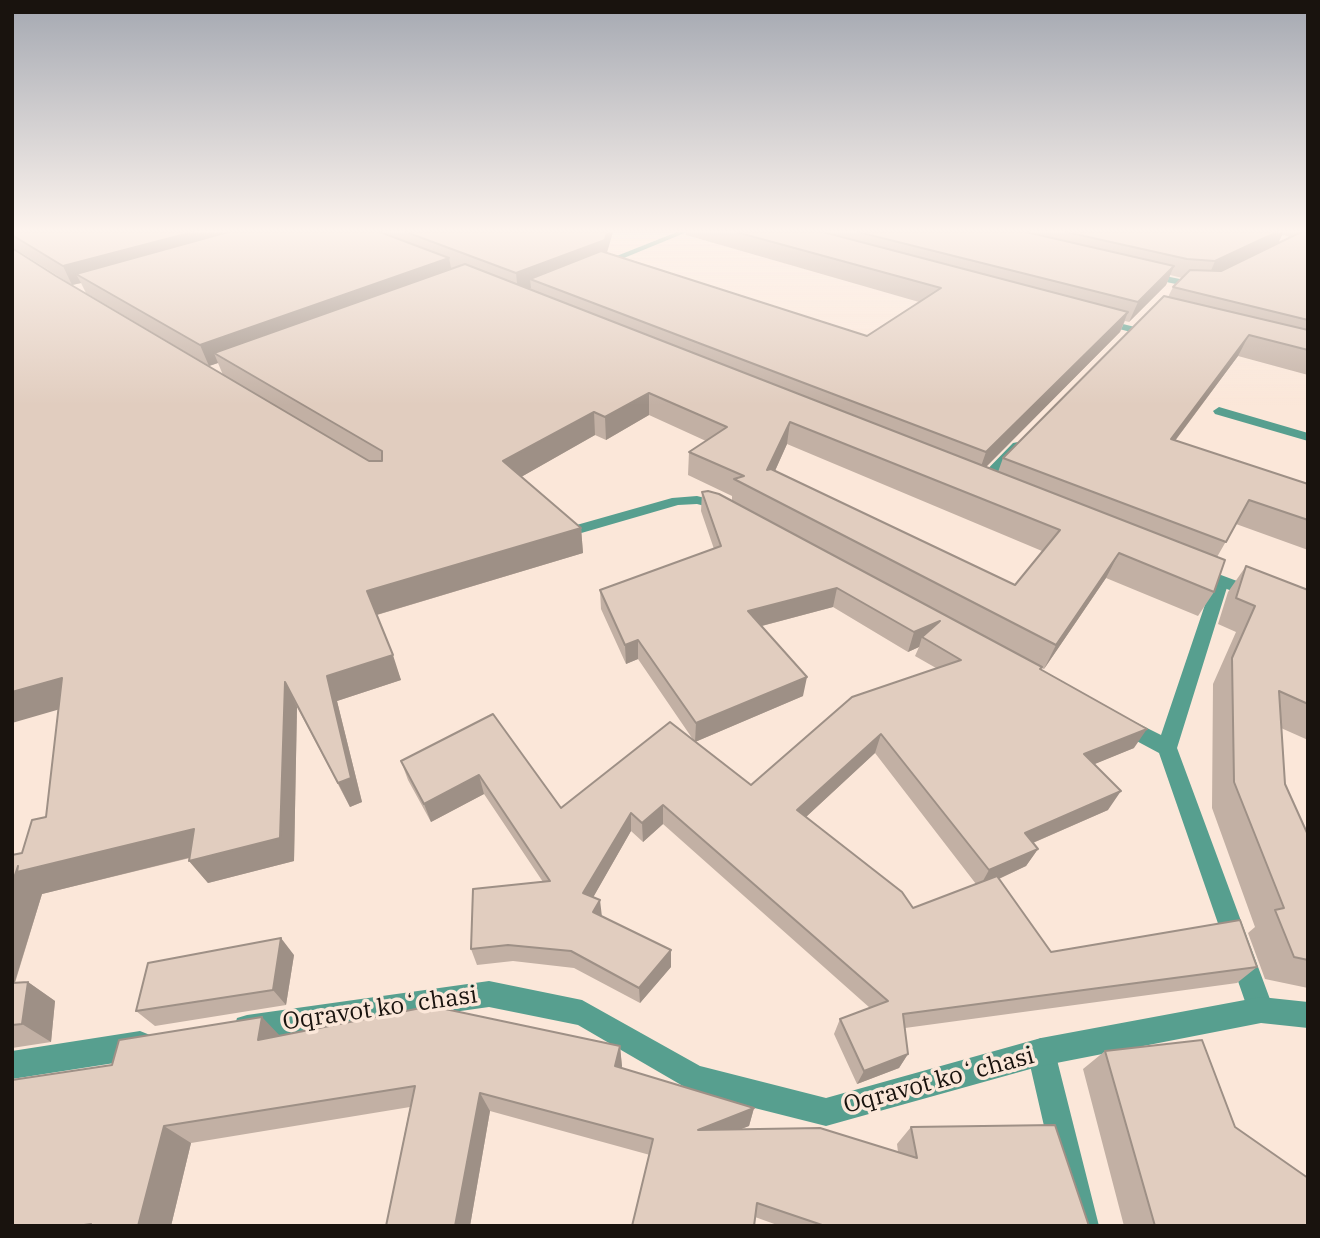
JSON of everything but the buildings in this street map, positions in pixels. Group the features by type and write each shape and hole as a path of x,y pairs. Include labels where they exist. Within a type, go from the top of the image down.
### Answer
{"street":[{"path":"1091,318 1134,326 1121,339"},
{"path":"1219,411 1308,437"},
{"path":"981,484 1028,436"},
{"path":"571,530 677,501 697,500 724,507 737,514"},
{"path":"1183,565 1271,601"},
{"path":"1221,581 1167,748 1261,1010"},
{"path":"1105,714 1167,748"},
{"name":"Oqravot koʻchasi","path":"225,1031 331,1014 489,994 582,1013 695,1079 826,1112 1041,1052 1261,1010 1308,1015"},
{"path":"12,1065 172,1040"},
{"path":"1041,1052 1083,1226"}]}
